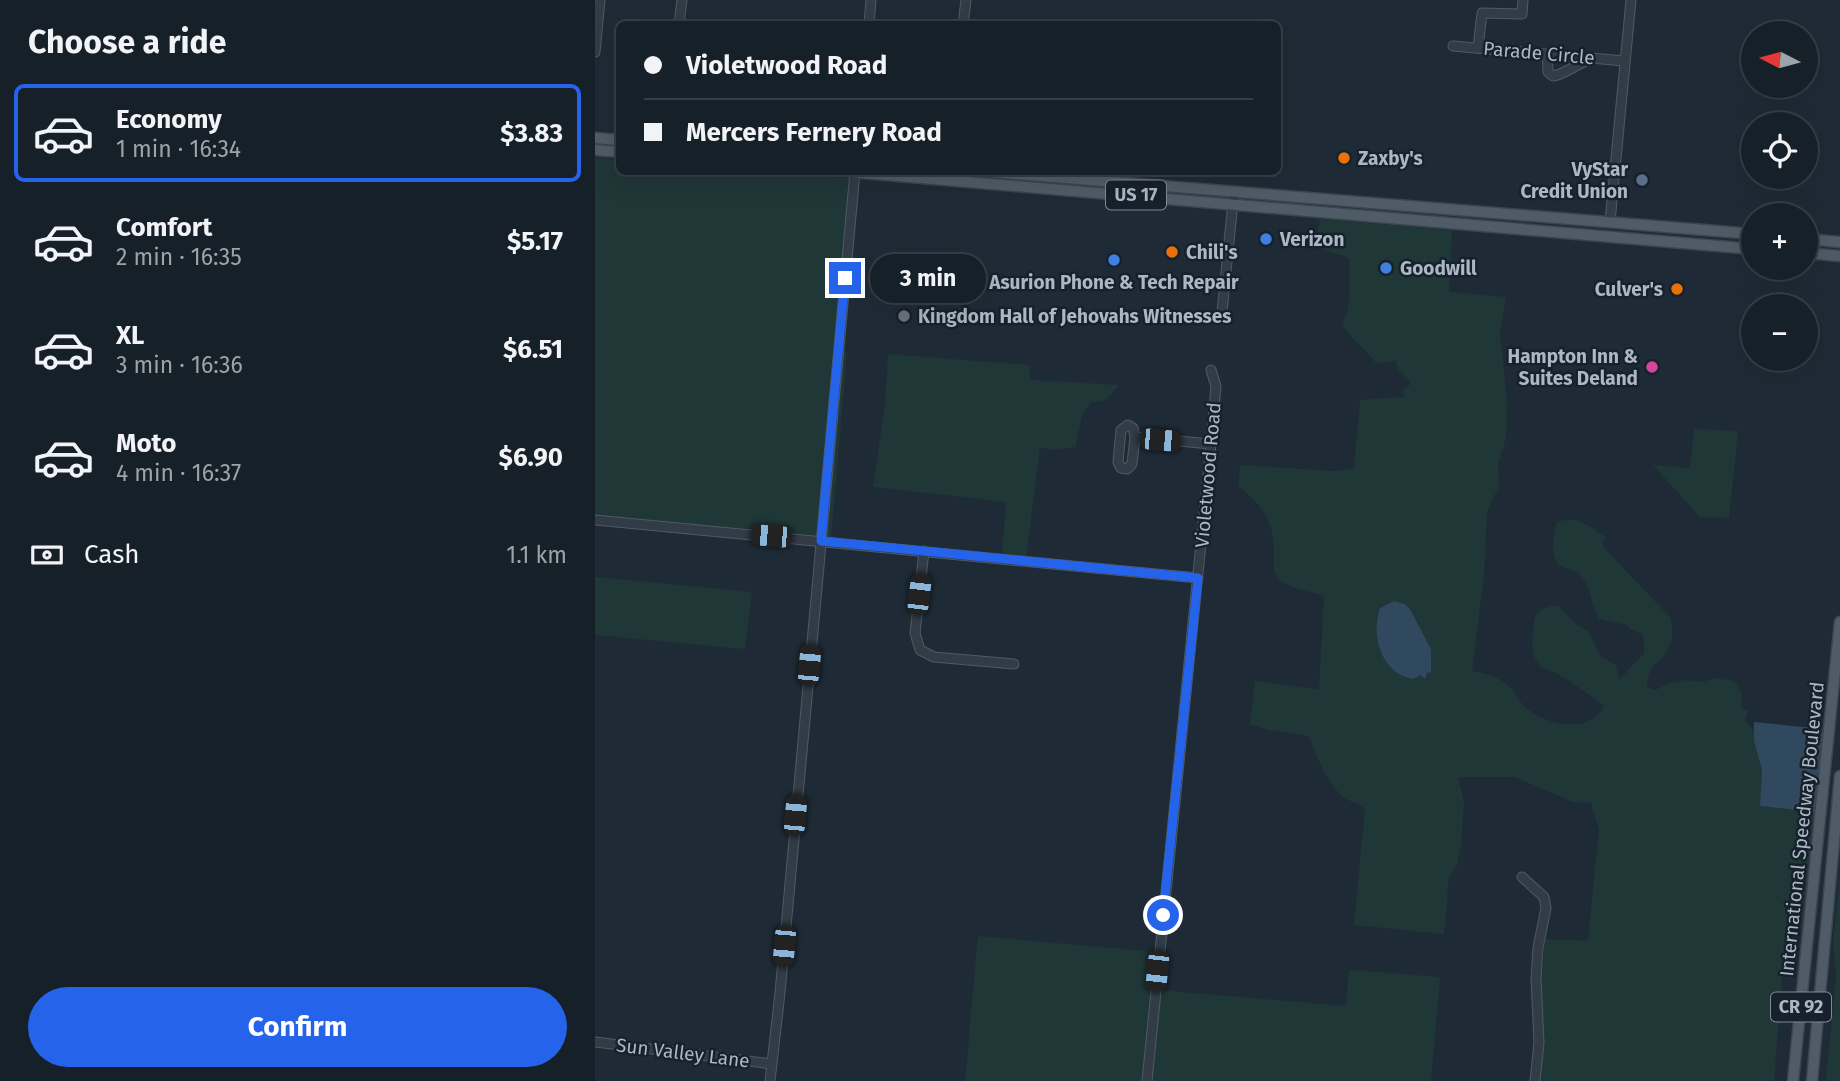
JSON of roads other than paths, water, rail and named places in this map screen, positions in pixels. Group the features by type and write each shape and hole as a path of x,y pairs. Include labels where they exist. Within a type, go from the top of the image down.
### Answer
{"main road":[{"path":"595,138 616,140"},
{"path":"595,150 616,152"},
{"name":"US 17","path":"924,175 1443,209 1741,233"},
{"name":"US 17","path":"1008,175 1040,181"},
{"name":"US 17","path":"1233,197 1395,218 1741,248"},
{"path":"1395,218 1413,215 1422,208"},
{"path":"1424,220 1430,213 1443,209"},
{"path":"1545,231 1599,229 1610,222"},
{"path":"1606,236 1627,224"},
{"path":"1677,242 1696,238 1707,230"},
{"path":"1818,239 1836,240"},
{"path":"1818,254 1840,256"},
{"name":"International Speedway Boulevard","path":"1793,1081 1840,622"},
{"name":"International Speedway Boulevard","path":"1812,1081 1840,776"}],"street":[{"path":"595,52 600,0"},
{"path":"679,21 681,0"},
{"path":"869,21 871,0"},
{"path":"964,21 966,0"},
{"path":"1478,48 1482,13 1522,14 1523,0"},
{"path":"1610,222 1631,0"},
{"name":"Parade Circle","path":"1453,46 1625,61"},
{"path":"1547,54 1548,72 1553,76 1561,75 1576,63 1594,58"},
{"path":"770,1081 854,175"},
{"path":"1222,312 1233,197"},
{"name":"Violetwood Road","path":"1147,1081 1211,444 1216,386 1211,370"},
{"path":"1135,437 1211,444"},
{"path":"595,520 1198,578"},
{"path":"924,551 915,633 920,650 934,657 1014,664"},
{"path":"1522,877 1545,897 1546,908 1538,948 1536,978 1539,1043 1535,1081"},
{"name":"Sun Valley Lane","path":"595,1042 772,1063"}],"water":[{"path":"1394,601 1405,604 1410,609 1431,649 1431,672 1427,673 1425,679 1420,675 1414,679 1403,676 1394,670 1381,652 1377,619 1380,608"},
{"path":"1754,722 1824,729 1815,812 1760,806 1762,770 1754,741"}],"place":[{"name":"Zaxby's","path":"1344,158"},
{"name":"VyStar Credit Union","path":"1642,180"},
{"name":"Verizon","path":"1266,239"},
{"name":"Chili's","path":"1172,252"},
{"name":"Asurion Phone & Tech Repair","path":"1114,260"},
{"name":"Goodwill","path":"1386,268"},
{"name":"Culver's","path":"1677,289"},
{"name":"Kingdom Hall of Jehovahs Witnesses","path":"904,316"},
{"name":"Hampton Inn & Suites Deland","path":"1652,367"}]}
